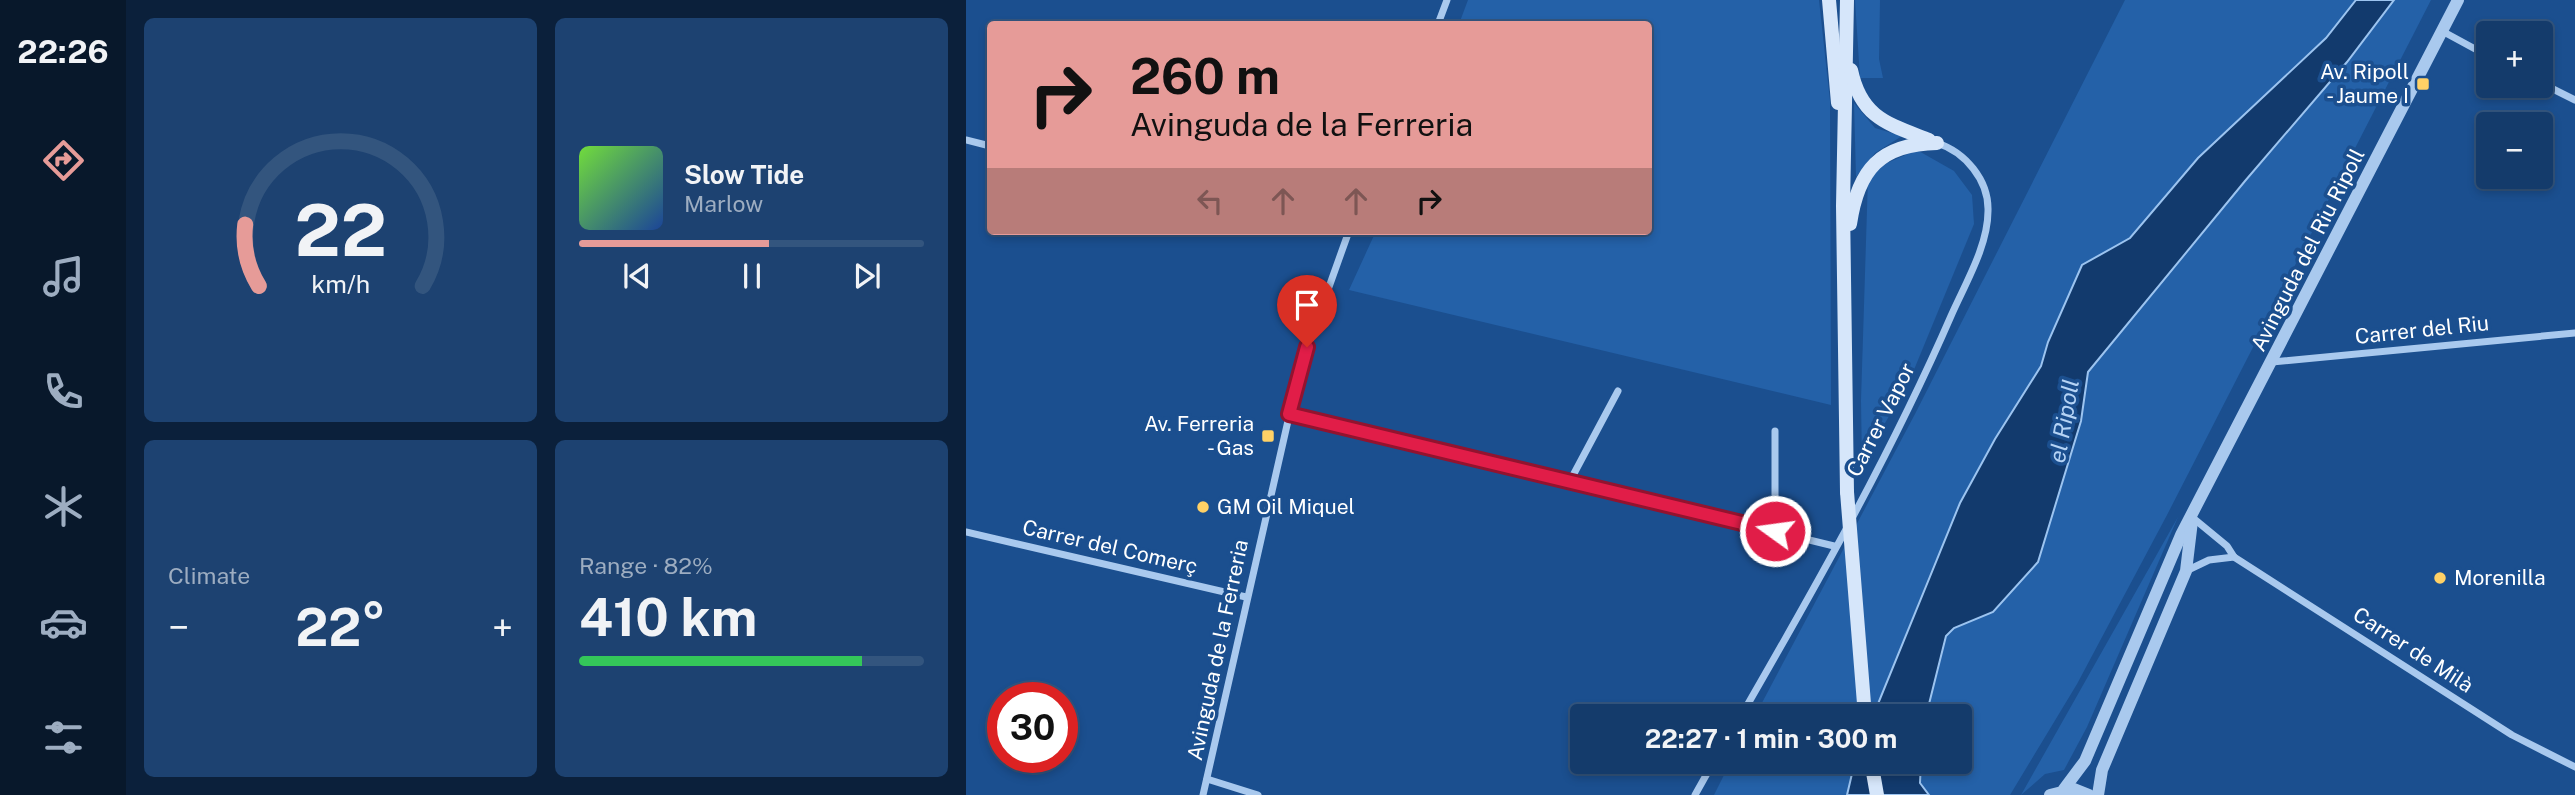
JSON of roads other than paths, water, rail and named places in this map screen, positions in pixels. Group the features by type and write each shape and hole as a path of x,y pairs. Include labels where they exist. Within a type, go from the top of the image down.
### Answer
{"main road":[{"path":"1829,0 1844,146"},
{"path":"1847,0 1843,268 1847,492 1864,704"},
{"path":"1847,51 1856,90 1872,113 1892,125 1937,143"},
{"path":"1843,268 1856,195 1870,168 1896,149 1937,143"},
{"path":"1873,774 1877,795"}],"street":[{"name":"Avinguda del Riu Ripoll","path":"2064,789 2085,761 2171,557 2458,0"},
{"path":"1439,21 1447,1"},
{"path":"2442,31 2476,49"},
{"path":"2553,89 2575,100"},
{"path":"966,140 987,145"},
{"name":"Carrer Vapor","path":"1748,704 1810,596 1896,435 1944,332 1983,238 1989,213 1988,199 1979,177 1964,158 1937,143"},
{"name":"Avinguda de la Ferreria","path":"1203,795 1300,368 1348,235"},
{"name":"Carrer del Riu","path":"2272,362 2575,333"},
{"path":"1570,481 1618,391"},
{"path":"1289,414 1835,546"},
{"path":"1775,430 1775,531"},
{"name":"Avinguda del Riu Ripoll","path":"2098,795 2102,770 2186,572 2192,518"},
{"name":"Carrer de Milà","path":"2192,518 2227,546 2234,557 2512,735 2575,767"},
{"name":"Carrer del Comerç","path":"966,532 1246,597"},
{"path":"2186,572 2209,560 2234,557"},
{"path":"1695,795 1707,774"},
{"path":"1207,779 1258,795"},
{"path":"2050,795 2064,789 2089,795"}],"water":[{"name":"el Ripoll","path":"2356,0 2394,0 2347,62 2088,372 2081,421 2038,562 1993,612 1954,628 1946,636 1929,704 1878,704 1960,503 1995,439 2041,366 2048,342 2082,265 2130,238 2198,158 2326,38"},
{"path":"1852,774 1920,774 1920,783 1929,795 1847,795"}],"place":[{"name":"Av. Ripoll - Jaume I","path":"2423,84"},
{"name":"Av. Ferreria - Gas","path":"1268,436"},
{"name":"GM Oil Miquel","path":"1203,507"},
{"name":"Morenilla","path":"2440,578"}]}
